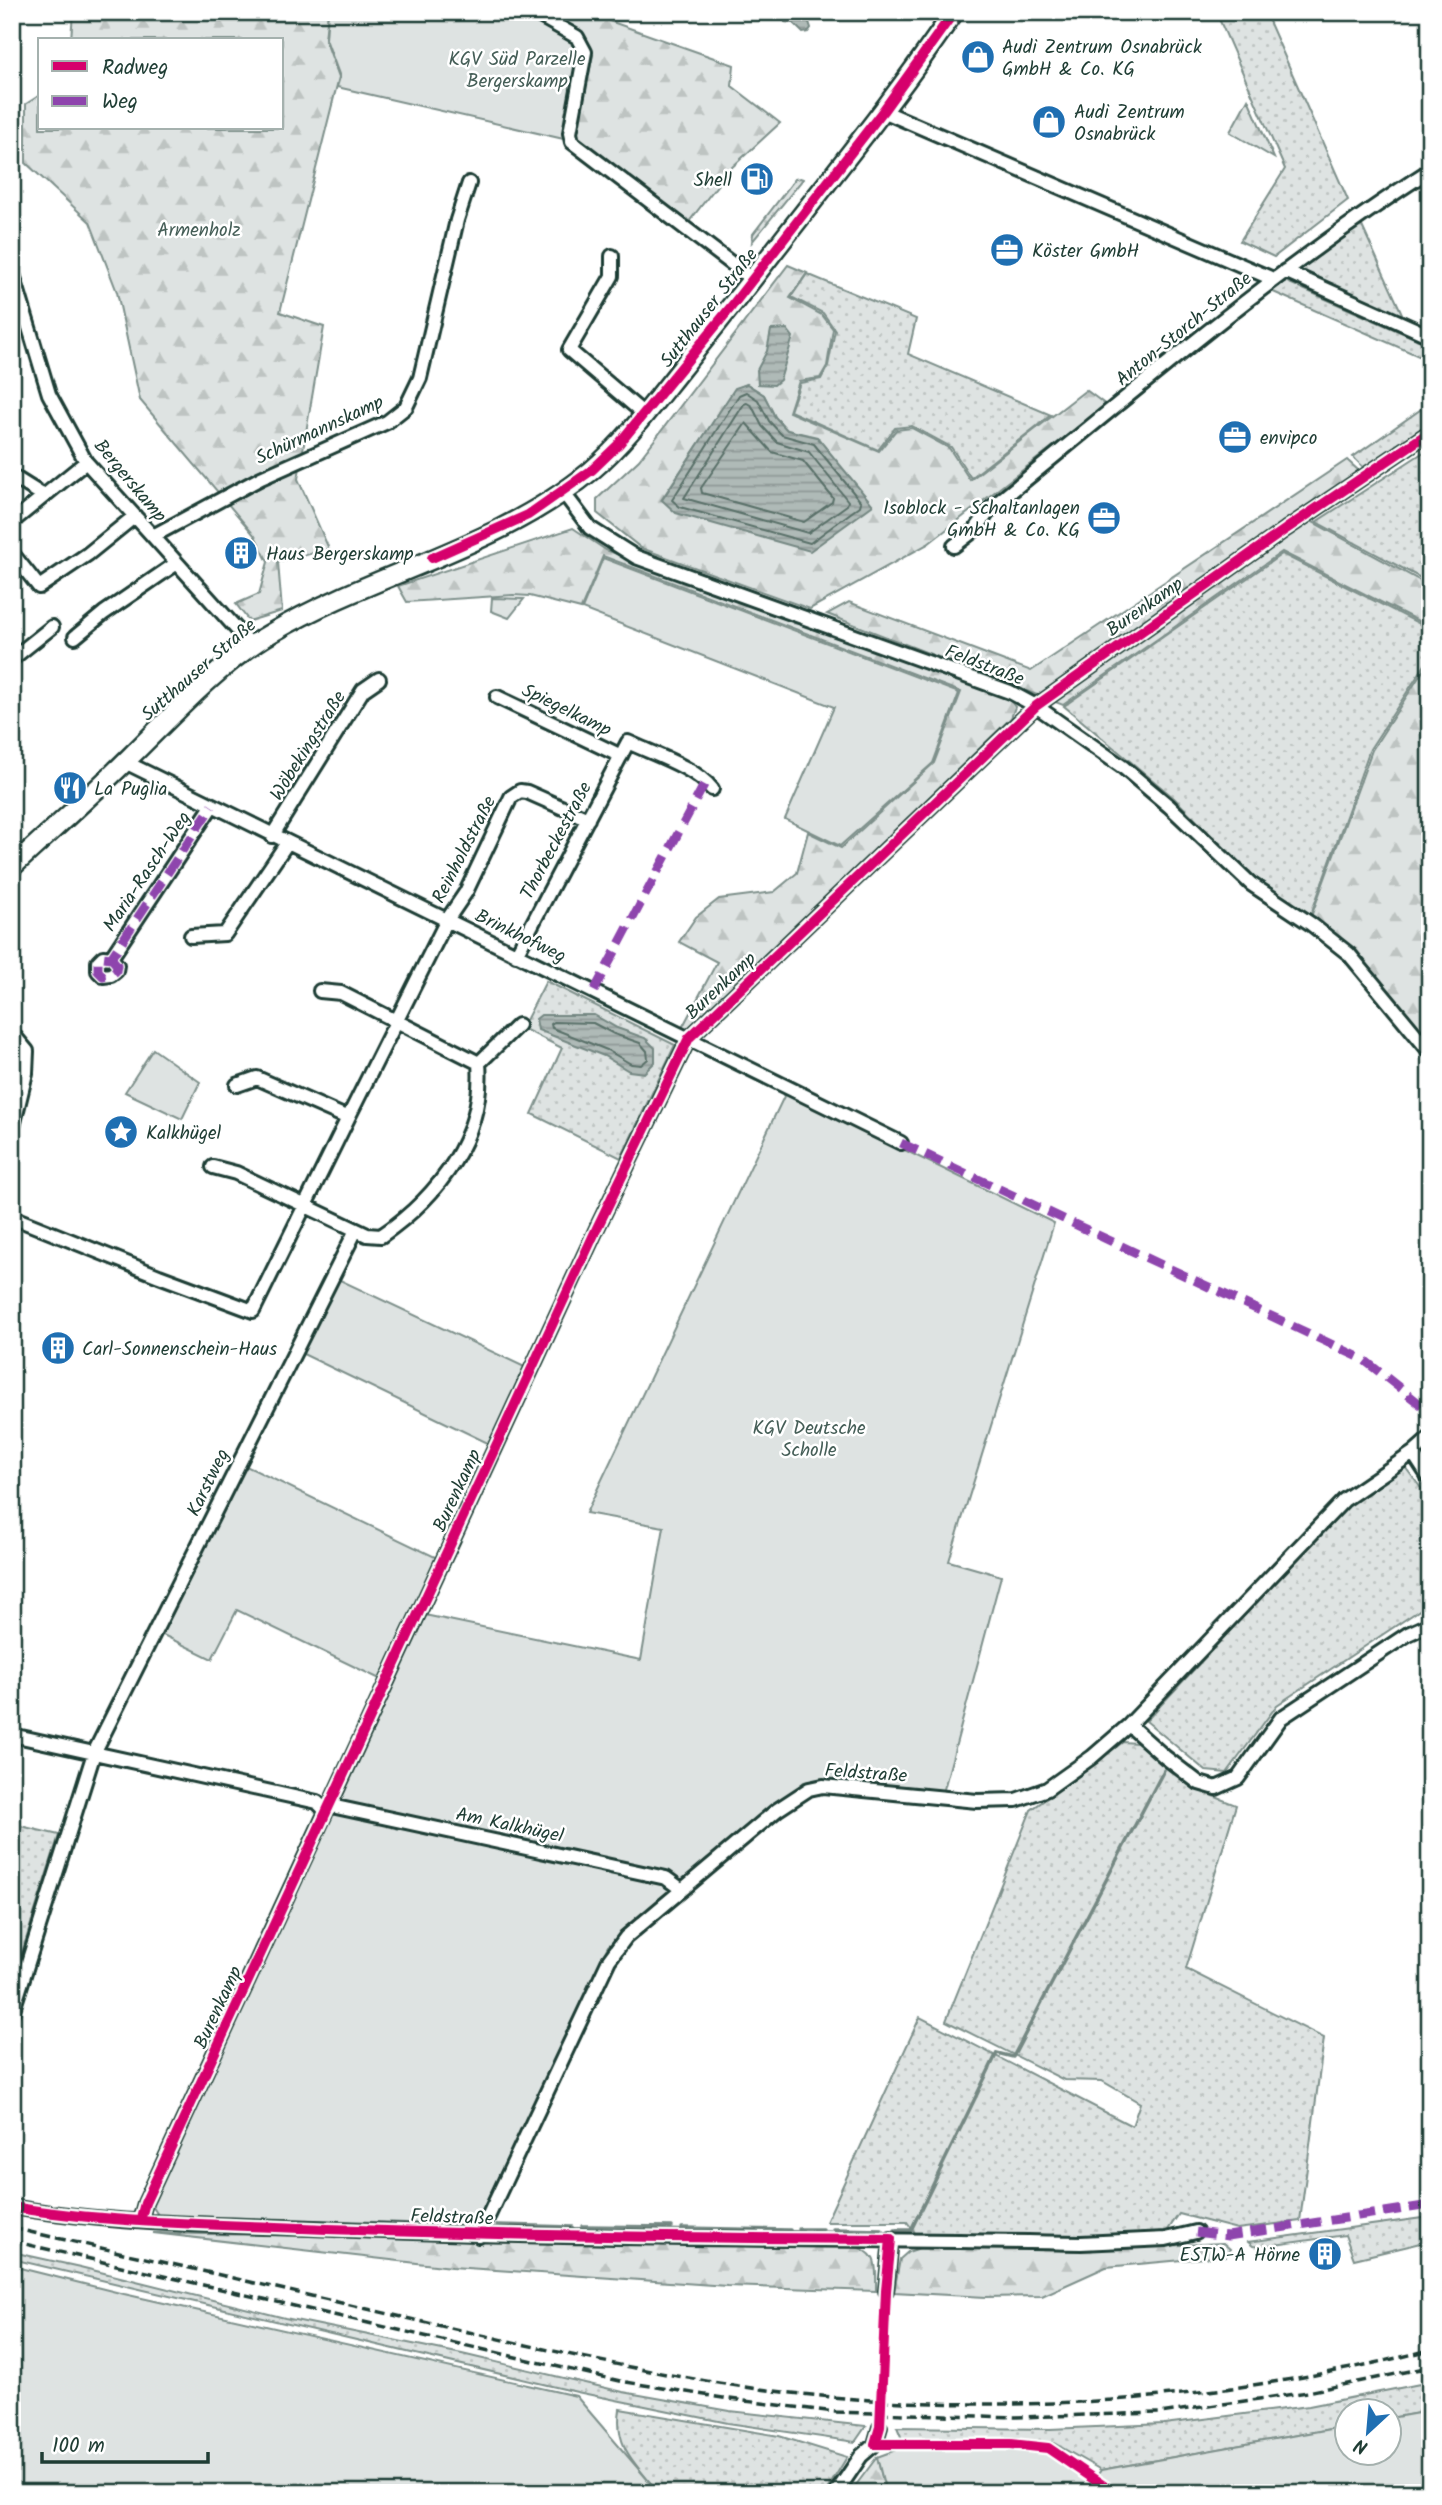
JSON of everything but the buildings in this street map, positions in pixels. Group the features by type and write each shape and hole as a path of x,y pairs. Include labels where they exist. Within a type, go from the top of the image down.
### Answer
{"street":[{"name":"Sutthauser Straße","path":"533,12 577,37 585,51 570,133 572,142 752,279"},
{"name":"Sutthauser Straße","path":"12,867 188,700 252,646 286,624 394,574 511,525 592,470 644,414 752,279 883,111 954,12"},
{"name":"Anton-Storch-Straße","path":"883,111 1273,279 991,508 976,529 954,547"},
{"path":"1273,279 1377,204 1430,170"},
{"name":"Schürmannskamp","path":"153,536 261,478 387,422 406,407 420,378 457,220 469,183"},
{"path":"612,256 612,276 569,350 644,414"},
{"name":"Bergerskamp","path":"12,271 49,394 86,462 252,646"},
{"path":"1285,271 1430,336"},
{"name":"Burenkamp","path":"140,2221 151,2191 325,1814 327,1804 689,1038 1036,706 1264,544 1430,432"},
{"path":"12,522 86,462"},
{"path":"12,476 44,496"},
{"name":"Feldstraße","path":"563,492 590,527 636,557 1010,692 1036,706 1125,768 1251,884 1311,924 1349,954 1430,1052"},
{"path":"12,553 39,587 79,561 135,516"},
{"path":"75,637 104,613 177,563"},
{"path":"12,659 52,627"},
{"name":"Wöbekingstraße","path":"272,836 363,690 379,679"},
{"name":"Spiegelkamp","path":"497,697 621,756"},
{"name":"Spiegelkamp","path":"628,742 690,772 706,781 712,789"},
{"name":"Thorbeckestraße","path":"516,955 628,742"},
{"name":"Brinkhofweg","path":"125,762 287,844 901,1143"},
{"name":"Reinholdstraße","path":"12,1217 253,1311 447,920 466,892 512,797 520,791 589,820"},
{"name":"Maria-Rasch-Weg","path":"111,957 212,806"},
{"path":"191,936 225,934 287,844"},
{"path":"320,991 341,993 479,1063"},
{"path":"479,1063 518,1025"},
{"path":"12,1033 26,1051 26,1073 12,1131"},
{"path":"213,1167 236,1173 368,1235 381,1236 396,1226 428,1195 452,1167 469,1136 475,1118 481,1086 479,1063"},
{"path":"237,1085 257,1078 348,1118"},
{"name":"Karstweg","path":"94,1753 356,1230"},
{"name":"Feldstraße","path":"479,2235 610,1960 626,1937 681,1889 776,1810 809,1789 823,1786 977,1801 1016,1800 1047,1789 1092,1757 1129,1725 1344,1500 1413,1453 1430,1438"},
{"path":"1413,1453 1430,1479"},
{"path":"1129,1725 1165,1758 1199,1783 1216,1788 1238,1778 1281,1718 1408,1634 1430,1624"},
{"name":"Am Kalkhügel","path":"12,1735 666,1878 681,1889"},
{"path":"12,2013 94,1753"},
{"name":"Feldstraße","path":"12,2207 46,2213 140,2221 479,2235 1081,2243 1166,2239 1196,2232"},
{"path":"886,2291 891,2239"},
{"path":"836,2493 862,2456 875,2444 880,2427"}],"green space":[{"name":"Armenholz","path":"73,12 328,12 325,39 339,77 280,312 324,327 298,479 329,549 278,562 282,611 249,621 236,604 259,594 268,562 255,536 140,400 117,292 90,222 26,163 26,104 38,96 38,130 284,130 284,38 71,38"},
{"name":"KGV Süd Parzelle Bergerskamp","path":"328,12 532,12 576,37 584,51 568,140 337,87 340,77 326,39"},
{"path":"474,12 584,12 734,65 732,86 780,123 729,170 688,223 575,137 593,55"},
{"path":"1216,12 1265,12 1348,200 1274,257 1240,241 1285,169"},
{"path":"1248,99 1274,158 1230,132"},
{"path":"795,179 803,179 752,242 753,234"},
{"path":"1361,224 1404,318 1299,270"},
{"path":"788,265 807,273 790,298 822,315 833,329 827,366 820,378 799,381 789,412 879,451 896,430 912,428 949,448 970,480 1086,390 1106,405 928,544 810,609 641,548 597,513 597,499 639,460","holes":["747,384 764,395 775,417 787,430 817,438 662,499 735,389"]},
{"path":"807,274 916,319 908,354 1051,415 971,478 951,447 912,426 895,428 878,450 790,411 800,383 821,379 828,366 835,330 823,313 791,297"},
{"path":"1285,281 1430,345 1430,361 1271,291"},
{"path":"1430,403 1430,422 1364,468 1353,457"},
{"path":"1430,448 1430,583 1316,522"},
{"path":"1347,460 1359,471 1298,514 1430,586 1430,627 1282,552 1063,705 827,614 849,602 1031,671"},
{"path":"573,528 606,550 1008,698 1015,707 1011,718 687,1031 682,1028 717,962 679,942 696,917 719,899 774,892 797,873 808,832 841,848 934,763 961,692 603,556 581,609 530,596 513,595 407,602 398,586"},
{"path":"1282,554 1430,629 1430,657 1370,749 1311,914 1253,877 1174,798 1064,706"},
{"path":"603,558 959,693 933,763 840,846 785,819 834,707 582,609"},
{"path":"492,598 524,599 509,618 491,611"},
{"path":"1430,660 1430,1054 1354,964 1308,925 1372,750"},
{"path":"546,981 675,1045 621,1158 532,1114 562,1048 522,1028"},
{"path":"153,1049 200,1082 182,1119 125,1092"},
{"name":"KGV Deutsche Scholle","path":"786,1092 1054,1223 949,1561 1001,1576 943,1793 804,1782 667,1901 608,1946 480,2216 468,2225 158,2215 151,2204 382,1680 237,1610 212,1659 159,1633 244,1465 439,1559 490,1444 301,1353 338,1279 531,1370 420,1614 641,1660 664,1527 586,1513"},
{"path":"1405,1467 1430,1500 1430,1603 1277,1705 1227,1773 1206,1771 1146,1721 1348,1504"},
{"path":"1123,1742 1137,1743 1198,1790 1236,1805 1186,1969 1324,2038 1300,2221 1237,2229 1179,2214 1165,2234 1080,2239 916,2234 907,2222 826,2222 920,2017 1132,2126 1140,2103 1102,2081 1064,2080 946,2021 1031,1810"},
{"path":"12,1824 59,1835 12,1984"},
{"path":"1430,2217 1430,2241 1354,2259 1345,2235 1260,2247 1248,2242"},
{"path":"153,2233 852,2246 868,2252 872,2257 876,2268 876,2291 727,2286 452,2267"},
{"path":"1223,2243 1230,2249 1226,2256 1106,2267 1042,2296 986,2297 894,2292 900,2259 908,2252 920,2248 1079,2250"},
{"path":"12,2252 285,2318 462,2354 623,2392 730,2411 866,2426 855,2442 728,2423 577,2392 12,2259"},
{"path":"12,2266 124,2294 576,2396 659,2493 12,2493"},
{"path":"1430,2382 1430,2411 1404,2416 1404,2396 1359,2396"},
{"path":"1334,2401 1334,2428 1101,2470 1052,2442 902,2439 897,2427 1050,2429 1164,2424"},
{"path":"620,2409 779,2436 847,2457 825,2493 659,2493 635,2464 624,2445 620,2434"},
{"path":"1430,2411 1430,2493 886,2493 877,2457 896,2450 1012,2449 1046,2452 1092,2483 1101,2470 1334,2428 1334,2466 1404,2466 1404,2416"},
{"path":"877,2457 886,2493 850,2493"}],"water":[{"path":"787,12 798,12 807,16 811,28 808,32 803,33 793,23 785,22"},
{"path":"787,329 793,337 780,380 774,385 758,384 757,370 767,351 771,330"},
{"path":"747,384 764,395 775,417 787,430 817,437 873,505 810,551 676,513 662,500 735,388"},
{"path":"541,1015 594,1015 617,1028 645,1038 655,1048 655,1062 644,1073 629,1071 604,1056 538,1030 536,1019"}],"waterway":[{"path":"895,2230 911,2230 997,2053 1013,2057 1164,1770"},
{"path":"497,2225 573,2227"},
{"path":"582,2226 672,2227"},
{"path":"682,2228 790,2230"},
{"path":"799,2229 823,2229"},
{"path":"833,2229 882,2230"}],"tunnel":[{"path":"880,2427 886,2291"}],"railway":[{"path":"12,2228 605,2362 738,2386 864,2400 1027,2404 1190,2393 1351,2368 1430,2350"},
{"path":"12,2241 620,2381 729,2399 835,2412 1016,2417 1160,2413 1308,2392 1430,2367"}],"marked path":[{"path":"594,991 706,781"},
{"path":"111,958 117,965 116,971 103,976 98,971 98,962 103,957 111,958 212,806"},
{"path":"901,1143 1363,1359 1430,1412"},
{"path":"1196,2232 1228,2236 1430,2205"}],"cycle path":[{"path":"432,558 528,515 592,470 618,445 731,307 883,111 954,12"},
{"path":"140,2221 145,2203 597,1228 689,1038 1036,706 1286,529 1430,432"},
{"path":"12,2207 157,2222 376,2231 891,2239 880,2427 875,2444 1011,2444 1048,2448 1114,2493"}],"place":[{"name":"Audi Zentrum Osnabrück GmbH & Co. KG","path":"978,57"},
{"name":"Audi Zentrum Osnabrück","path":"1049,122"},
{"name":"Shell","path":"757,179"},
{"name":"Köster GmbH","path":"1007,250"},
{"name":"envipco","path":"1235,437"},
{"name":"Isoblock - Schaltanlagen GmbH & Co. KG","path":"1104,518"},
{"name":"Haus Bergerskamp","path":"241,553"},
{"name":"La Puglia","path":"70,788"},
{"name":"Kalkhügel","path":"121,1132"},
{"name":"Carl-Sonnenschein-Haus","path":"58,1348"},
{"name":"ESTW-A Hörne","path":"1325,2254"}]}
